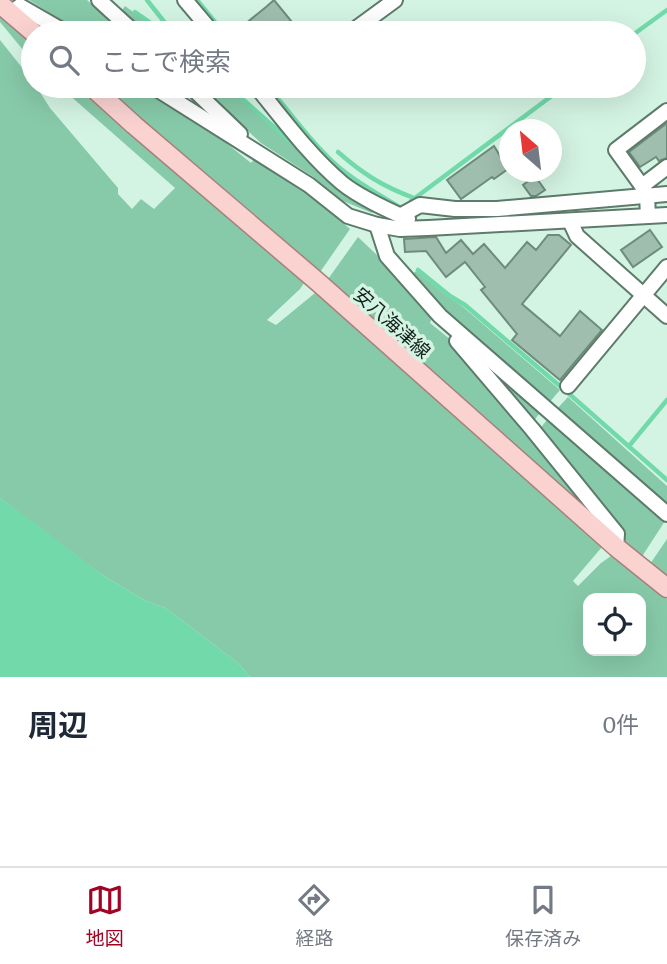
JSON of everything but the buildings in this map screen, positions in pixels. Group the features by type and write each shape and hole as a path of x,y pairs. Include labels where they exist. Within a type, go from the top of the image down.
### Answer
{"main road":[{"path":"5,8 21,22"},
{"name":"安八海津線","path":"104,98 319,283 616,547 667,588"}],"street":[{"path":"186,0 203,21"},
{"path":"366,21 395,0"},
{"path":"106,2 124,21"},
{"path":"5,8 20,6 47,21"},
{"path":"171,98 309,185 348,216 377,225 400,229 667,215"},
{"path":"202,98 258,152"},
{"path":"266,98 317,159 344,184 400,216 428,228"},
{"path":"648,216 644,190 616,150 667,111"},
{"path":"644,190 667,167"},
{"path":"400,216 420,205 455,209 496,209 644,190 667,194"},
{"path":"570,221 577,236 667,316"},
{"path":"377,225 387,256 440,316 667,514"},
{"path":"568,386 667,267"},
{"path":"440,316 453,337 533,429 617,534 616,547"}],"shaded area":[{"path":"29,0 87,0 111,21 63,21"},
{"path":"125,6 146,21 129,21 120,13"},
{"path":"0,15 21,33 21,47 0,22"},
{"path":"0,40 21,66 21,98 44,98 118,188 118,194 132,209 141,199 154,209 175,188 73,98 94,98 304,283 267,320 276,325 315,293 602,547 573,581 578,586 611,556 667,599 667,677 251,677 239,664 166,608 146,601 102,575 0,498"},
{"path":"117,98 156,98 220,138 251,163 255,158 301,187 350,229 318,275"},
{"path":"212,98 239,98 374,210 372,213 343,201 312,176 261,143"},
{"path":"358,237 399,276 433,315 430,323 451,340 609,531 326,282"},
{"path":"416,271 462,306 560,390 548,404 440,308 411,275"},
{"path":"464,343 542,410 533,422"},
{"path":"568,397 667,486 667,509 556,410"},
{"path":"550,416 665,521 641,558 625,545 625,531 539,430"},
{"path":"0,498 102,575 146,601 166,608 239,664 251,677 0,677"},
{"path":"667,539 667,577 650,564"}],"waterway":[{"path":"147,0 164,21"},
{"path":"197,0 214,21"},
{"path":"646,25 667,10"},
{"path":"135,12 148,21"},
{"path":"241,98 292,143"},
{"path":"411,201 549,98"},
{"path":"279,100 313,141 342,170 401,208"},
{"path":"338,152 373,179 414,198"},
{"path":"418,270 465,305 561,387"},
{"path":"567,392 667,480"},
{"path":"629,446 667,400"}]}
